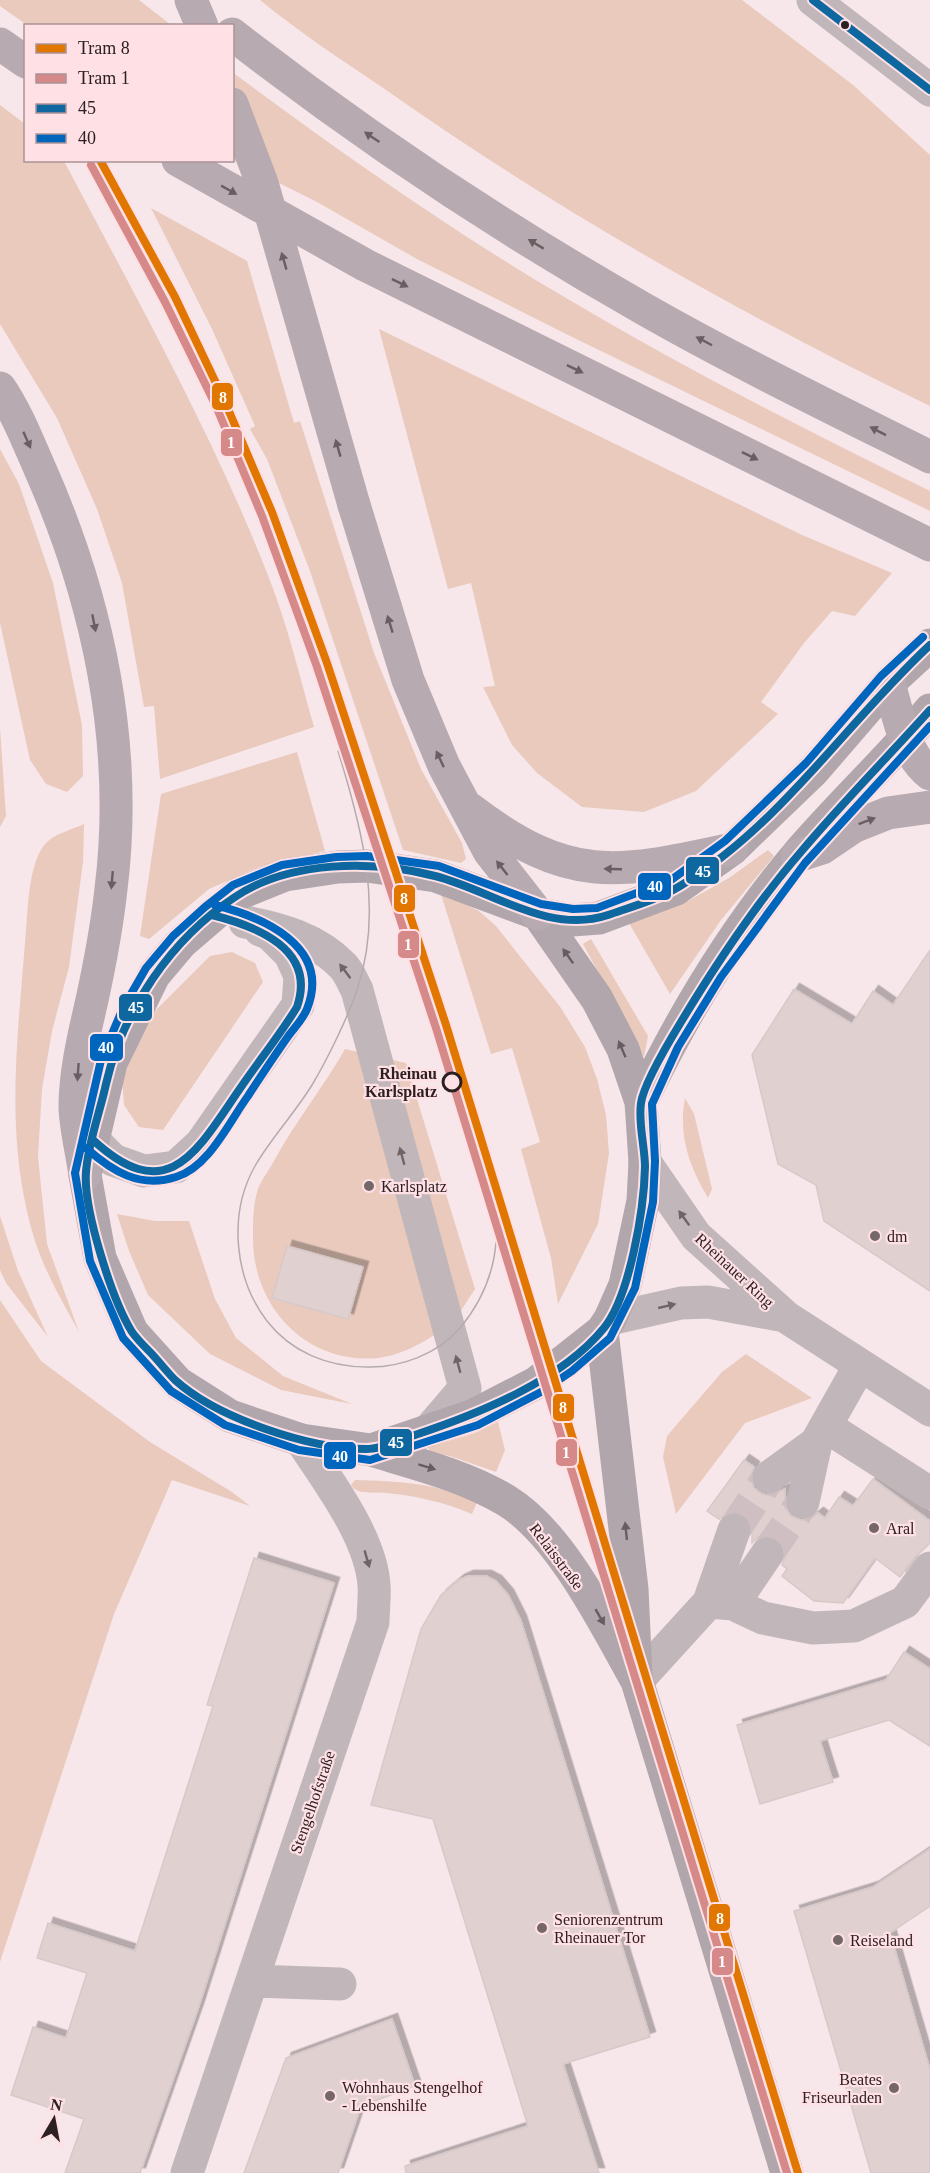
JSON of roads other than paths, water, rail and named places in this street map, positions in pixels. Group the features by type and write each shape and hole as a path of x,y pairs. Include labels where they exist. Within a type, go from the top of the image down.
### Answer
{"highway":[{"path":"190,0 201,24"},
{"path":"190,0 219,24"},
{"path":"234,36 308,93 480,211 644,309 783,384 930,457"},
{"path":"0,44 24,61"},
{"path":"234,109 262,183 354,505 419,711 489,851 538,914"},
{"path":"182,162 365,265 930,545"},
{"path":"0,388 11,405 59,512 91,606 108,695 115,777 116,822 111,887 101,958 79,1059 75,1108 85,1175"},
{"path":"889,683 905,740 921,766 930,774"},
{"path":"464,805 515,840 549,858 578,866 617,870 667,863 732,849"},
{"path":"797,856 822,848 853,827 888,813 930,807"}],"main road":[{"path":"538,914 597,999 623,1049 641,1102 645,1161 643,1202 625,1285 606,1325 537,1383 474,1415 371,1450 301,1440 230,1416 178,1383 132,1332 100,1258 85,1175 111,1063 133,1012 154,975 181,943 237,894 285,875 338,867 367,866 436,876 538,914 572,920 599,918 676,889 732,849 814,770 889,683 930,645"},
{"path":"641,1102 669,1042 712,971 797,856 930,710"},
{"name":"Relaisstraße","path":"606,1325 632,1590 637,1681"},
{"name":"Relaisstraße","path":"371,1450 477,1484 509,1502 536,1525 588,1598 637,1681 787,2173"}],"street":[{"path":"813,0 930,90"},
{"path":"212,915 278,928 311,943 344,966 357,990 465,1388 429,1430"},
{"path":"93,1140 113,1160 144,1171 176,1167 207,1136 297,1005 300,976 290,954 270,934 245,922"},
{"name":"Rheinauer Ring","path":"645,1161 696,1236 786,1317 930,1410"},
{"name":"Rheinauer Ring","path":"606,1325 681,1303 708,1302 786,1317"},
{"path":"803,1502 821,1435 860,1365"},
{"path":"769,1477 821,1435"},
{"path":"821,1435 928,1487"},
{"name":"Stengelhofstraße","path":"187,2173 373,1622 374,1583 363,1544 343,1506 301,1440"},
{"path":"721,1603 734,1530"},
{"path":"637,1681 721,1603 767,1554"},
{"path":"721,1603 764,1618 813,1628 854,1626 905,1602 930,1568"},
{"path":"252,1981 340,1984"}],"tunnel":[{"path":"734,1530 769,1477"},
{"path":"767,1554 803,1502"}],"tram line":[{"name":"8","path":"101,162 175,297 225,402 272,512 327,663 446,1025 798,2173"},
{"name":"1","path":"91,165 165,302 216,406 262,516 317,667 436,1028 787,2173"},
{"path":"338,751 355,810 367,869 369,930 365,960 357,990 324,1064 312,1085 261,1156 246,1185 238,1225 238,1245 247,1285 256,1304 267,1321 287,1341 311,1356 325,1361 352,1366 380,1367 405,1362 430,1352 460,1328 483,1293 490,1275 494,1258 497,1220 495,1178"}],"place":[{"name":"Rheinau Karlsplatz","path":"452,1082"},
{"name":"Karlsplatz","path":"369,1186"},
{"name":"dm","path":"875,1236"},
{"name":"Aral","path":"874,1528"},
{"name":"Seniorenzentrum Rheinauer Tor","path":"542,1928"},
{"name":"Reiseland","path":"838,1940"},
{"name":"Beates Friseurladen","path":"894,2088"},
{"name":"Wohnhaus Stengelhof - Lebenshilfe","path":"330,2096"}]}
